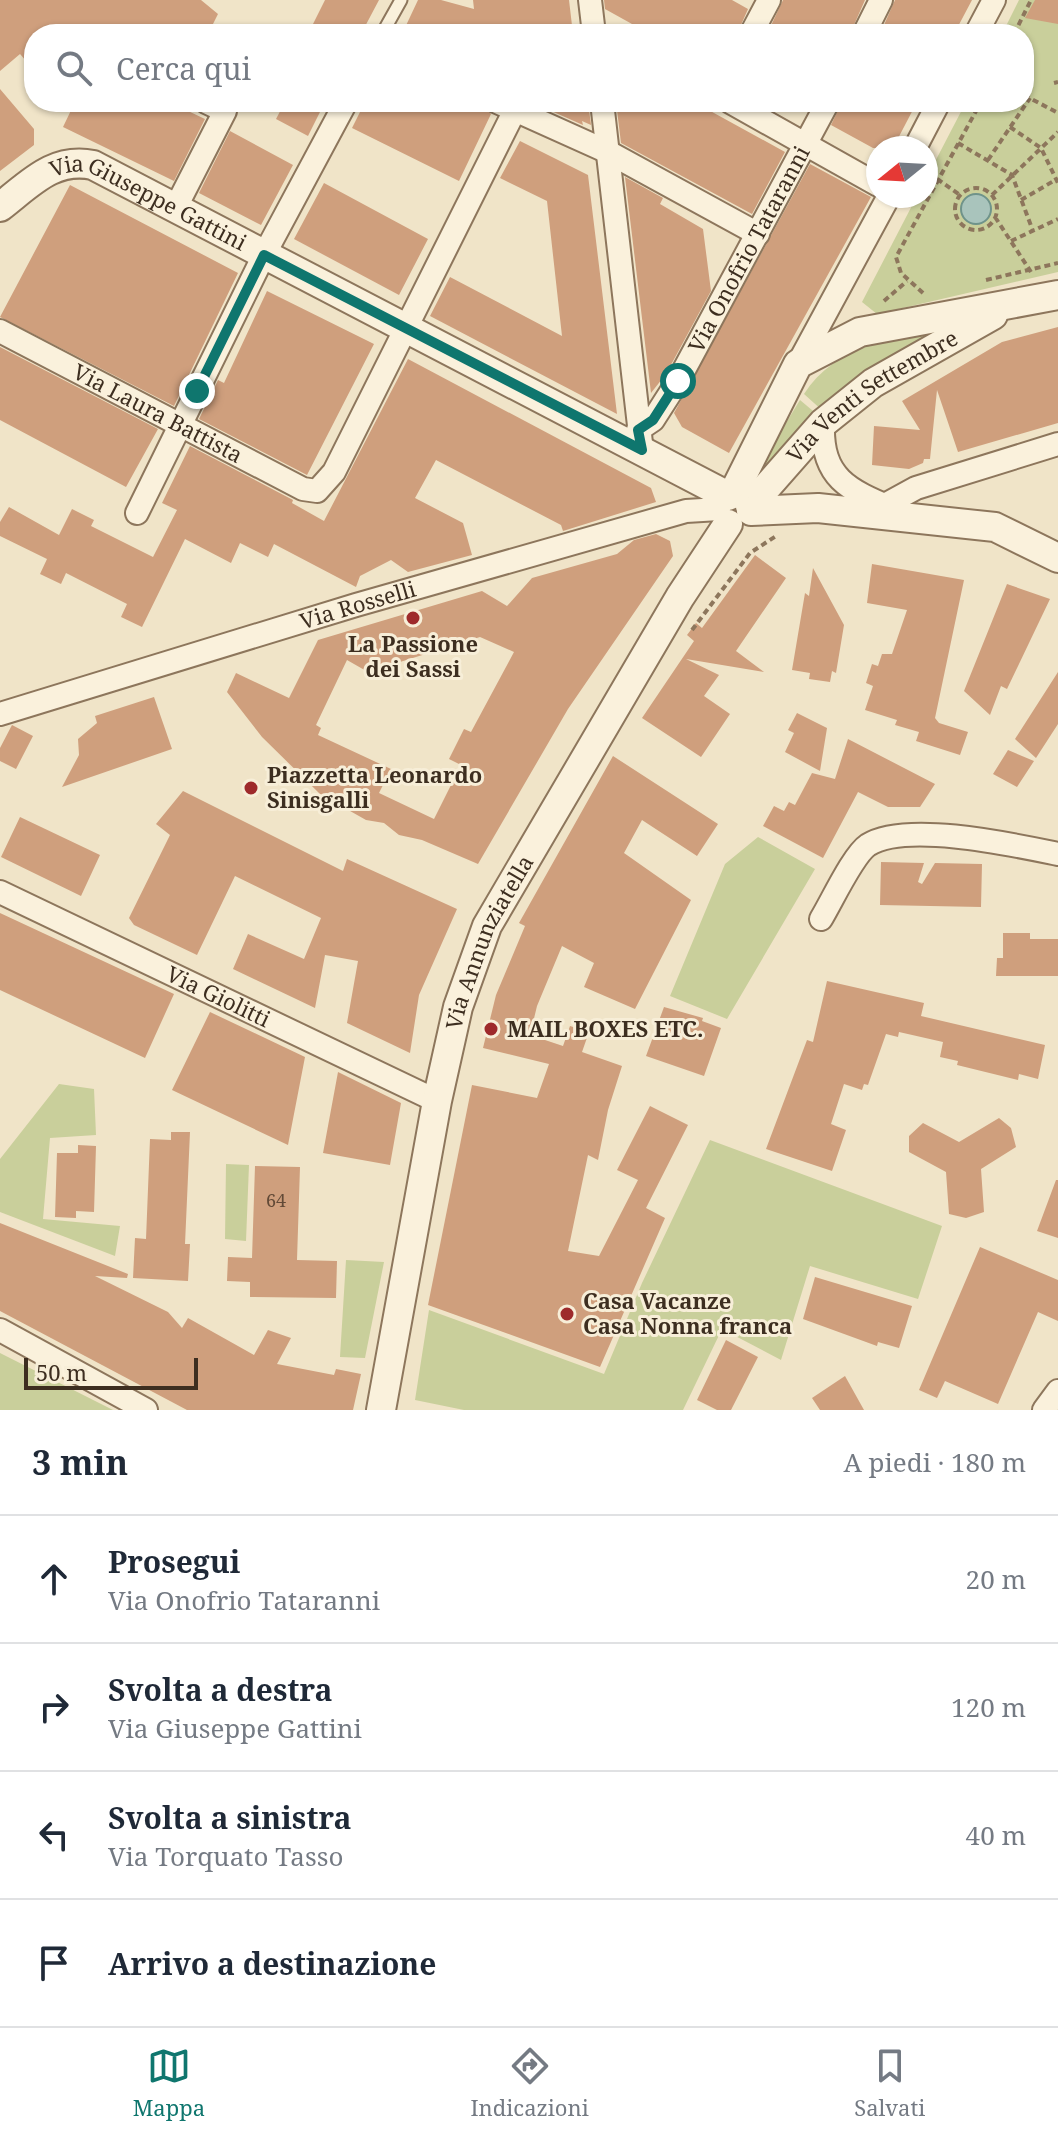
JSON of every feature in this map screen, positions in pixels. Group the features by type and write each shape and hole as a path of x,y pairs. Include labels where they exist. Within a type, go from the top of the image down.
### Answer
{"street":[{"path":"590,0 597,24"},
{"path":"756,24 769,0"},
{"path":"869,24 881,0"},
{"path":"981,24 994,0"},
{"path":"176,207 224,112"},
{"path":"137,513 264,255 341,112"},
{"path":"403,327 503,112"},
{"path":"519,112 608,152 758,234"},
{"path":"603,112 640,440"},
{"path":"748,112 866,178"},
{"name":"Via Onofrio Tataranni","path":"640,440 678,381 823,112"},
{"path":"921,136 934,112"},
{"name":"Via Giuseppe Gattini","path":"0,207 47,173 72,161 93,165 403,327 640,440 735,507"},
{"path":"798,364 882,208"},
{"name":"Via Venti Settembre","path":"735,507 798,364 860,332 1053,296"},
{"name":"Via Venti Settembre","path":"735,507 823,423 873,383 1011,304"},
{"name":"Via Laura Battista","path":"0,331 178,427 303,489 317,491 334,472 403,327"},
{"path":"823,423 822,450 837,479 912,516"},
{"path":"885,505 927,484 1058,444"},
{"path":"735,507 818,508 995,527 1058,558"},
{"name":"Via Rosselli","path":"0,714 356,605 686,511 735,507"},
{"name":"Via Annunziatella","path":"381,1410 437,1101 458,1007 487,926 735,507"},
{"path":"821,919 865,847 884,837 911,834 1058,854"},
{"name":"Via Giolitti","path":"0,892 437,1101"},
{"path":"0,1330 146,1410"},
{"path":"1044,1410 1058,1391"}],"lane":[{"path":"388,24 401,0"}],"path":[{"path":"1019,24 1031,0"},
{"path":"1034,101 1058,113"},
{"path":"938,178 975,112"},
{"path":"988,160 1018,112"},
{"path":"1010,127 1041,148 1057,180 1021,200"},
{"path":"992,195 1058,132"},
{"path":"958,143 1012,175 1033,231"},
{"path":"938,181 960,195"},
{"path":"972,188 992,195 997,206 995,217 979,230 966,227 955,212 960,195 972,188"},
{"path":"922,208 896,257 907,281 919,292 927,294"},
{"path":"995,217 1030,270 1053,296"},
{"path":"1011,241 1058,219"},
{"path":"971,284 1058,263"},
{"path":"874,311 907,281"},
{"path":"690,634 750,553 787,529"}],"green space":[{"path":"1019,0 1058,0 1058,272 877,314 862,302 911,208 938,208 938,156 961,112 1034,112 1034,24 1007,24"},
{"path":"942,327 824,412 804,394 817,378 848,355 883,341"},
{"path":"800,400 819,416 745,490"},
{"path":"758,837 815,869 727,1019 670,996 725,864"},
{"path":"59,1084 94,1089 96,1135 50,1138 43,1219 120,1226 115,1256 0,1212 0,1159"},
{"path":"710,1140 942,1226 918,1299 810,1266 781,1360 722,1329 683,1410 464,1410 415,1400 429,1310 604,1374 642,1283"},
{"path":"226,1164 249,1165 246,1241 225,1239"},
{"path":"346,1260 384,1262 365,1358 340,1357"},
{"path":"0,1353 113,1410 0,1410"}],"water":[{"path":"976,194 987,198 991,209 987,220 976,224 965,220 961,209 965,198"}],"building":[{"path":"0,0 201,0 218,14 213,24 24,24 24,59 20,54 0,71"},
{"path":"325,0 379,0 366,24 313,24"},
{"path":"418,0 441,0 474,9 473,0 569,0 572,24 407,24"},
{"path":"604,0 732,0 748,9 741,24 632,24 605,9"},
{"path":"783,0 865,0 854,24 772,24"},
{"path":"895,0 972,0 959,24 884,24"},
{"path":"1035,0 1058,0 1058,24 1025,18"},
{"path":"0,89 34,129 34,145 0,171"},
{"path":"70,112 190,112 205,119 174,181 63,127"},
{"path":"280,112 320,112 308,136 276,119"},
{"path":"360,112 491,114 459,181 352,128"},
{"path":"554,112 589,112 591,125 582,121 583,125"},
{"path":"617,112 712,112 785,152 752,214 621,143"},
{"path":"837,112 912,112 899,136 866,136 866,144 831,125"},
{"path":"230,131 293,165 261,225 199,193"},
{"path":"520,141 588,175 617,414 430,316 450,277 562,336 547,201 500,178"},
{"path":"810,164 866,194 866,206 729,453 682,427 674,413"},
{"path":"625,177 663,198 660,204 703,229 711,291 666,374 651,393"},
{"path":"324,183 428,239 399,295 294,239"},
{"path":"70,185 238,273 174,406 0,317"},
{"path":"267,291 374,344 307,475 199,419 218,380 224,383"},
{"path":"1058,327 1058,423 958,452 937,390 930,459 924,459 923,463 909,469 872,465 874,426 920,430 902,401 1002,342"},
{"path":"0,347 158,429 126,487 0,420"},
{"path":"408,359 651,488 656,502 563,531 561,525 436,460 415,498 463,523 472,555 408,572 391,560 360,576 356,587 274,544 268,557 240,543 231,563 185,539 142,627 121,617 127,604 66,573 61,584 40,574 47,559 0,536 0,522 9,507 59,535 72,509 94,520 91,526 153,557 177,510 162,503 190,446 293,500 292,503 324,521"},
{"path":"656,534 670,541 673,556 568,709 478,864 422,840 399,835 384,823 366,820 320,794 262,737 227,692 236,673 289,698 318,640 482,591 507,606 532,578 617,554 634,540","holes":["480,637 514,652 471,732 464,729 449,759 461,765 434,819 379,793 391,769 318,735 321,728 316,725 347,660 368,672"]},
{"path":"755,555 786,578 736,651 764,672 686,659 719,675 704,696 730,714 701,757 642,718 694,641 687,635 696,623 702,628"},
{"path":"872,564 964,580 935,718 939,723 968,732 960,755 916,741 919,732 895,725 897,720 865,710 873,686 866,683 872,664 878,666 882,654 892,654 907,610 867,603"},
{"path":"813,568 844,625 836,673 832,671 830,682 809,679 810,673 792,670 805,593 809,596"},
{"path":"1007,584 1050,599 1007,689 1001,686 990,715 964,691"},
{"path":"1058,672 1058,724 1036,758 1015,739"},
{"path":"154,697 172,749 62,787 79,755 78,739 97,723 95,716"},
{"path":"797,713 827,728 820,771 785,752 794,733 788,730"},
{"path":"12,725 33,736 16,769 0,761 0,748"},
{"path":"848,739 935,784 920,807 888,807 858,792 823,858 763,826 774,806 784,811 789,802 795,805 812,773 835,779"},
{"path":"1008,750 1034,761 1017,787 993,774"},
{"path":"613,756 718,824 697,856 642,820 624,853 691,900 635,1009 584,987 594,963 562,946 537,1006 530,1035 563,1046 570,1026 589,1032 582,1052 622,1066 608,1110 598,1160 588,1155 568,1251 599,1256 638,1180 617,1170 650,1106 688,1125 646,1208 665,1218 600,1367 428,1305 472,1085 537,1098 549,1064 483,1048 496,995 525,926 519,923"},
{"path":"183,791 343,871 347,859 457,909 419,995 410,1053 347,1023 358,961 325,955 315,1008 233,969 248,934 304,959 321,918 235,876 197,955 134,925 129,918 170,835 156,824"},
{"path":"20,817 100,855 81,896 1,857"},
{"path":"881,862 924,863 918,882 922,884 935,863 982,864 981,907 880,905"},
{"path":"0,913 174,994 145,1058 0,990"},
{"path":"1003,933 1030,933 1030,939 1058,939 1058,976 996,976 997,958 1003,958"},
{"path":"827,981 924,1003 921,1016 1045,1045 1038,1079 1019,1074 1018,1080 957,1065 958,1061 940,1057 943,1042 899,1032 898,1037 886,1034 868,1085 864,1084 862,1090 844,1084 831,1124 846,1130 832,1171 766,1149 807,1040 813,1042"},
{"path":"664,1007 703,1018 702,1021 721,1028 704,1076 646,1056"},
{"path":"210,1012 305,1057 288,1145 172,1090"},
{"path":"338,1072 401,1103 390,1165 323,1153"},
{"path":"999,1118 1011,1128 1016,1147 981,1169 984,1212 966,1218 949,1214 946,1172 909,1152 909,1136 923,1123 959,1142"},
{"path":"171,1132 190,1132 185,1244 190,1244 188,1281 133,1278 135,1238 146,1239 150,1139 171,1140"},
{"path":"78,1145 96,1146 94,1212 76,1211 76,1218 55,1217 57,1153 78,1153"},
{"path":"255,1166 300,1167 297,1260 337,1261 336,1298 250,1297 250,1282 227,1281 228,1257 252,1258"},
{"path":"1058,1180 1058,1238 1037,1231"},
{"path":"0,1223 128,1274 127,1278 95,1276 168,1312 182,1328 188,1318 254,1355 268,1330 291,1338 277,1364 334,1375 336,1369 361,1374 353,1410 187,1410 0,1311"},
{"path":"980,1247 1058,1280 1058,1321 1038,1312 998,1404 945,1381 937,1398 919,1390"},
{"path":"815,1277 912,1306 899,1348 878,1342 877,1346 803,1319"},
{"path":"726,1340 758,1357 731,1410 717,1410 697,1400"},
{"path":"845,1376 864,1410 820,1410 812,1398"}],"place":[{"name":"La Passione dei Sassi","path":"413,618"},
{"name":"Piazzetta Leonardo Sinisgalli","path":"251,788"},
{"name":"MAIL BOXES ETC.","path":"491,1029"},
{"name":"Casa Vacanze Casa Nonna franca","path":"567,1314"}],"route":[{"path":"197,391 264,255 642,450 638,430 653,420 678,381"}]}
